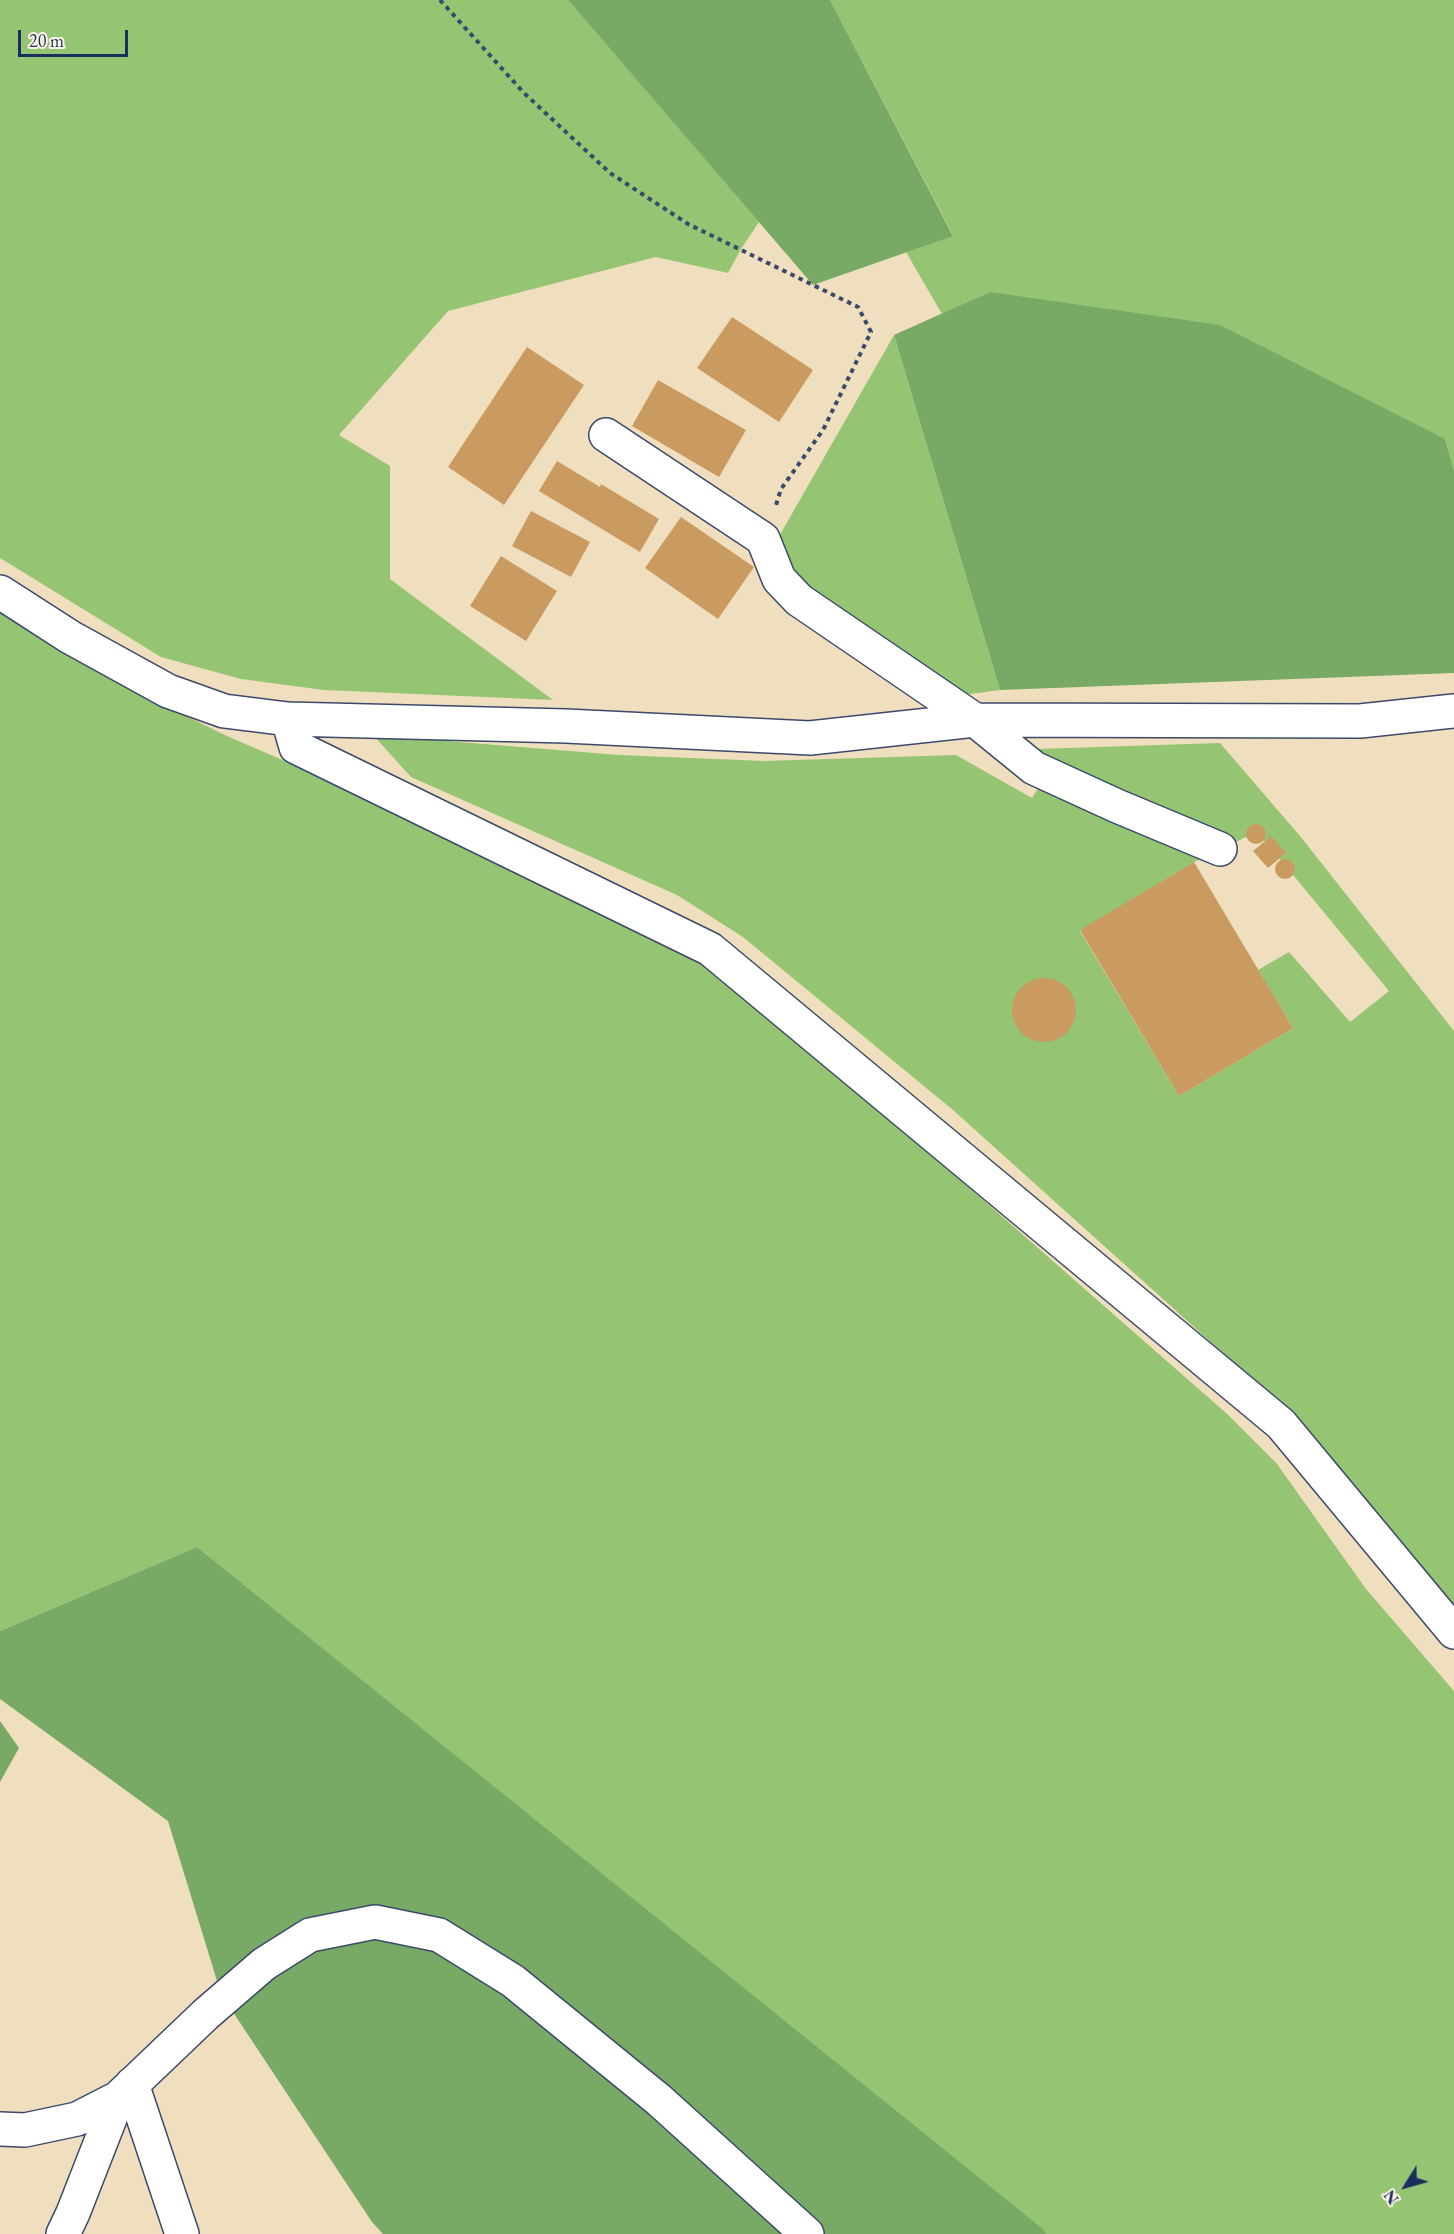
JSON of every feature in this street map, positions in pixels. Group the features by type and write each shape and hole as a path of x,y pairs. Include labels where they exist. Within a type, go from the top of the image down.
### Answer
{"street":[{"path":"606,435 763,539 779,579 799,600 975,720 1034,768 1220,849"},
{"path":"0,592 70,637 168,691 224,711 288,719 566,726 810,738 975,720 1360,721 1454,711"},
{"path":"288,719 296,747 710,950 1281,1424 1454,1632"},
{"path":"0,2129 25,2130 77,2119 125,2091 255,1971 310,1935 375,1922 439,1935 513,1981 659,2100 807,2234"},
{"path":"63,2234 125,2091"},
{"path":"125,2091 182,2234"}],"path":[{"path":"440,0 524,93 610,174 688,224 858,307 871,332 823,430 781,489 763,539"}],"green space":[{"path":"0,0 568,0 759,222 728,273 656,257 448,311 339,435 390,466 390,579 553,700 324,690 241,679 161,657 0,558"},
{"path":"568,0 830,0 953,236 813,285"},
{"path":"830,0 1454,0 1454,470 1445,439 990,292 942,314 906,252 953,235"},
{"path":"990,292 1220,325 1445,439 1454,470 1454,673 1000,690 894,335"},
{"path":"894,335 1000,690 956,696 805,590 777,540"},
{"path":"0,607 137,692 227,736 347,788 678,944 867,1098 1226,1413 1277,1464 1366,1589 1454,1691 1454,2234 1046,2234 197,1547 0,1631"},
{"path":"373,735 619,755 764,761 956,755 1032,798 1051,767 1037,749 1220,743 1300,836 1454,1031 1454,1616 1283,1407 953,1110 743,937 677,895 411,777","holes":["1246,837 1265,841 1389,991 1350,1022 1289,952 1258,970 1293,1028 1179,1096 1080,931 1194,862"]},
{"path":"197,1547 1044,2230 1046,2234 383,2234 372,2222 221,1994 168,1821 0,1699 0,1631"},
{"path":"0,1721 19,1748 0,1782"}],"building":[{"path":"732,317 813,370 779,422 697,368"},
{"path":"527,347 584,385 504,505 448,467"},
{"path":"658,380 746,430 719,477 632,426"},
{"path":"557,461 659,519 640,552 539,491"},
{"path":"531,511 590,542 571,577 512,546"},
{"path":"681,517 754,567 718,619 645,568"},
{"path":"501,556 557,591 526,641 470,606"},
{"path":"1256,824 1263,827 1266,834 1263,841 1256,844 1249,841 1246,834 1249,827"},
{"path":"1271,836 1286,853 1268,868 1253,851"},
{"path":"1285,859 1292,862 1295,869 1292,876 1285,879 1278,876 1275,869 1278,862"},
{"path":"1194,862 1293,1028 1179,1096 1080,930"},
{"path":"1044,978 1062,984 1070,992 1076,1010 1070,1028 1062,1036 1044,1042 1026,1036 1018,1028 1012,1010 1018,992 1026,984"}]}
